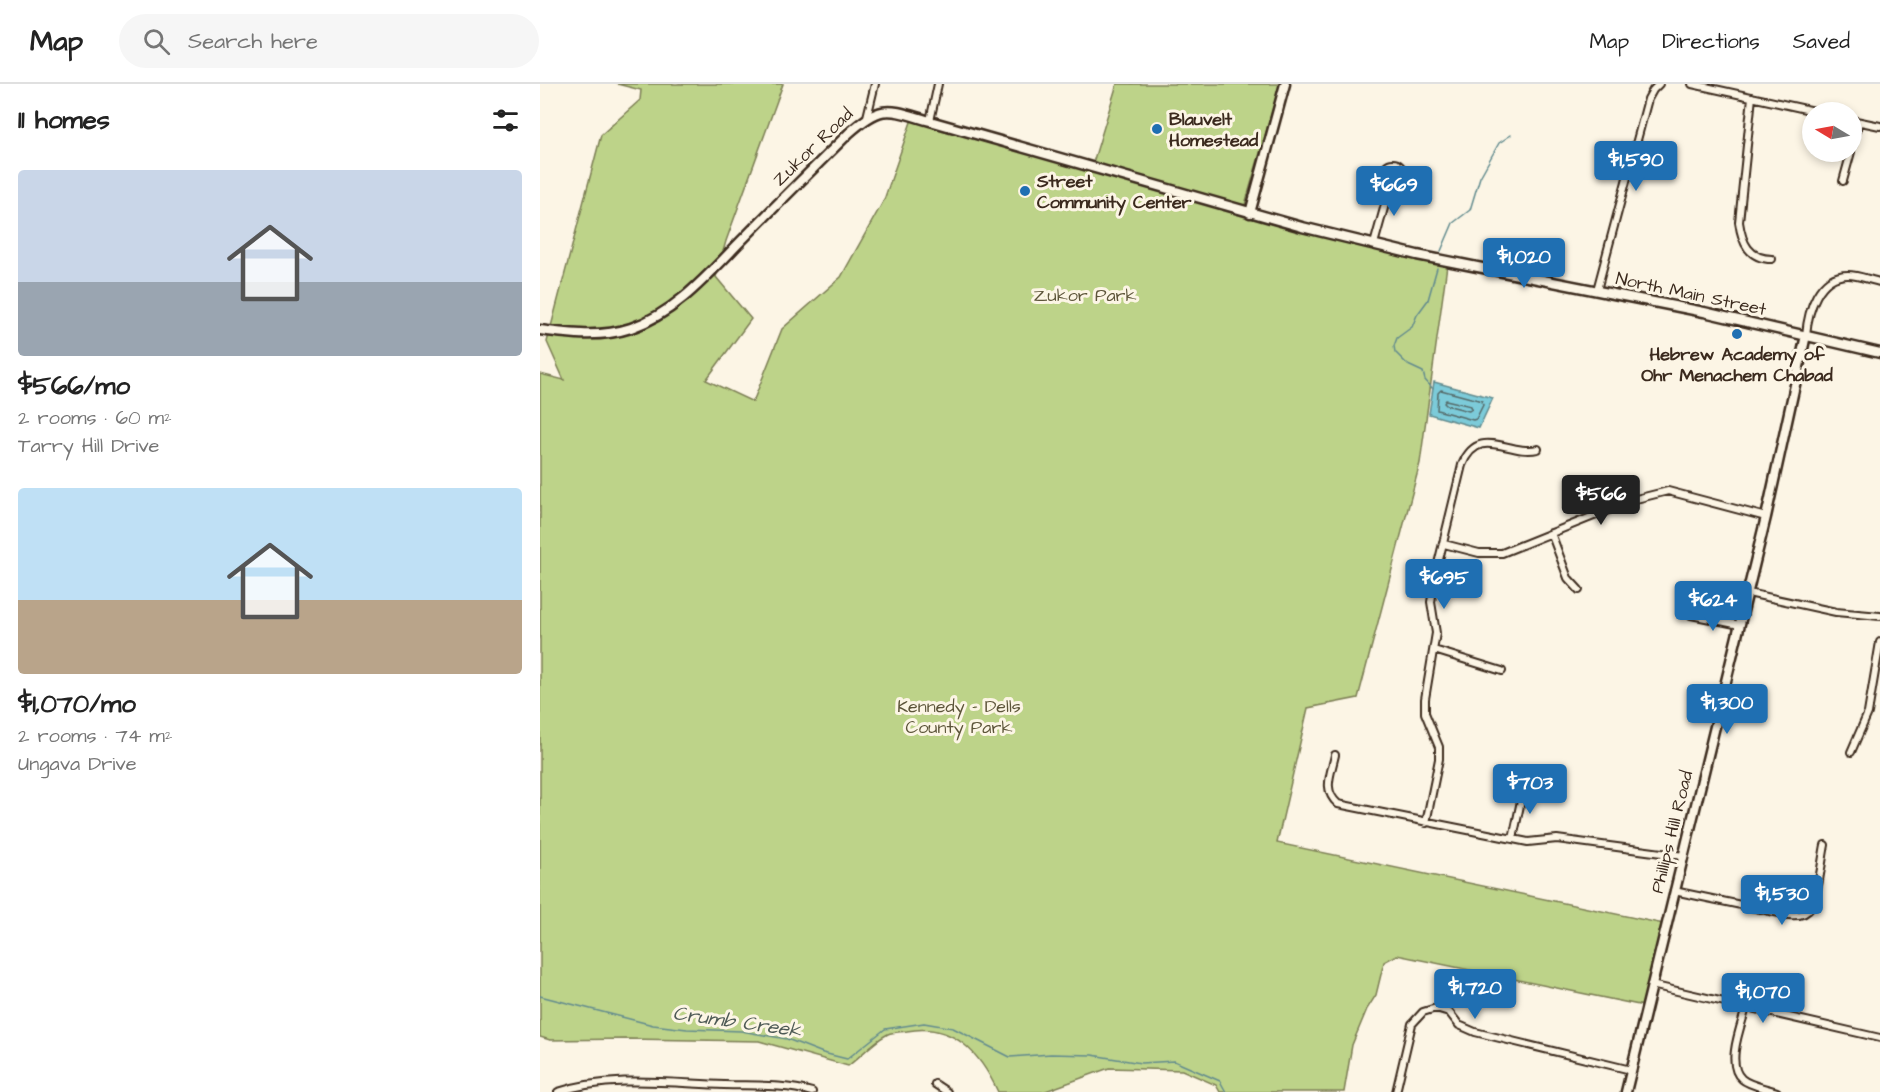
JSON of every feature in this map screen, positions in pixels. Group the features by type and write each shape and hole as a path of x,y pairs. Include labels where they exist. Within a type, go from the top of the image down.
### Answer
{"street":[{"path":"867,117 875,84"},
{"path":"930,121 938,84"},
{"path":"1250,213 1285,84"},
{"path":"1597,291 1648,99 1659,84"},
{"path":"1692,84 1802,108"},
{"path":"1752,97 1739,222 1744,243 1750,252 1764,259 1772,259"},
{"name":"Zukor Road","path":"540,330 580,334 611,333 647,322 664,312 712,269 867,117 885,111 930,121 1250,213"},
{"path":"1862,123 1880,126"},
{"path":"1843,181 1848,162"},
{"path":"1374,244 1391,183"},
{"path":"1258,185 1257,197 1260,206 1265,213 1277,221"},
{"name":"North Main Street","path":"1250,213 1417,255 1806,335 1880,353"},
{"path":"1806,335 1817,295 1828,281 1850,275 1880,282"},
{"name":"Phillips Hill Road","path":"1626,1092 1748,593 1806,335"},
{"path":"1426,823 1439,759 1439,747 1425,713 1425,699 1436,633 1431,603 1436,572 1462,465 1472,448 1479,444 1489,443 1522,450 1538,448"},
{"path":"1444,544 1491,554 1502,553 1636,499 1668,492 1766,517"},
{"path":"1551,533 1568,578 1579,590"},
{"path":"1748,593 1836,612 1880,616"},
{"path":"1691,615 1740,626"},
{"path":"1851,752 1868,713 1880,642"},
{"path":"1434,650 1502,671"},
{"path":"1335,755 1328,786 1330,797 1338,804 1528,842 1557,839 1684,856"},
{"path":"1513,839 1524,786"},
{"path":"1674,891 1789,915 1803,914 1810,908 1814,899 1826,845"},
{"path":"1652,985 1880,1038"},
{"path":"1396,1092 1412,1024 1422,1012 1436,1008 1449,1012 1459,1025 1474,1032 1631,1070"},
{"path":"1746,1008 1734,1055 1734,1069 1742,1080 1777,1092"},
{"path":"558,1092 583,1085 605,1083 760,1089 786,1087 812,1092"},
{"path":"935,1084 947,1092"}],"green space":[{"name":"Kennedy - Dells County Park","path":"617,84 783,84 726,241 716,277 751,319 706,380 753,402 782,329 841,277 884,200 912,119 1447,265 1420,463 1358,698 1308,708 1277,843 1664,924 1644,1006 1397,955 1384,962 1376,995 1367,1009 1352,1045 1344,1092 1220,1092 1216,1085 1182,1070 1109,1068 1043,1092 998,1092 983,1065 963,1044 938,1031 923,1029 888,1034 848,1066 759,1041 550,1040 540,1037 540,374 564,380 547,342 601,135 640,100 641,90"},
{"path":"1117,84 1280,84 1244,208 1092,166"}],"water":[{"path":"1434,382 1493,398 1479,428 1429,414"}],"waterway":[{"path":"1441,251 1453,223 1470,210 1480,177 1499,143 1511,135"},
{"path":"1433,389 1425,380 1423,372 1408,365 1395,352 1394,346 1397,338 1412,327 1417,315 1428,300 1437,268"},
{"name":"Crumb Creek","path":"540,996 653,1025 741,1031 787,1039 823,1053 847,1059 885,1029 924,1023 953,1028 1010,1057 1051,1054 1092,1055 1141,1063 1174,1061 1220,1081 1226,1092"}],"place":[{"name":"Blauvelt Homestead","path":"1157,129"},
{"name":"Street Community Center","path":"1025,191"},
{"name":"Hebrew Academy of Ohr Menachem Chabad","path":"1737,334"}],"park label":[{"name":"Zukor Park","path":"1085,295"}]}
